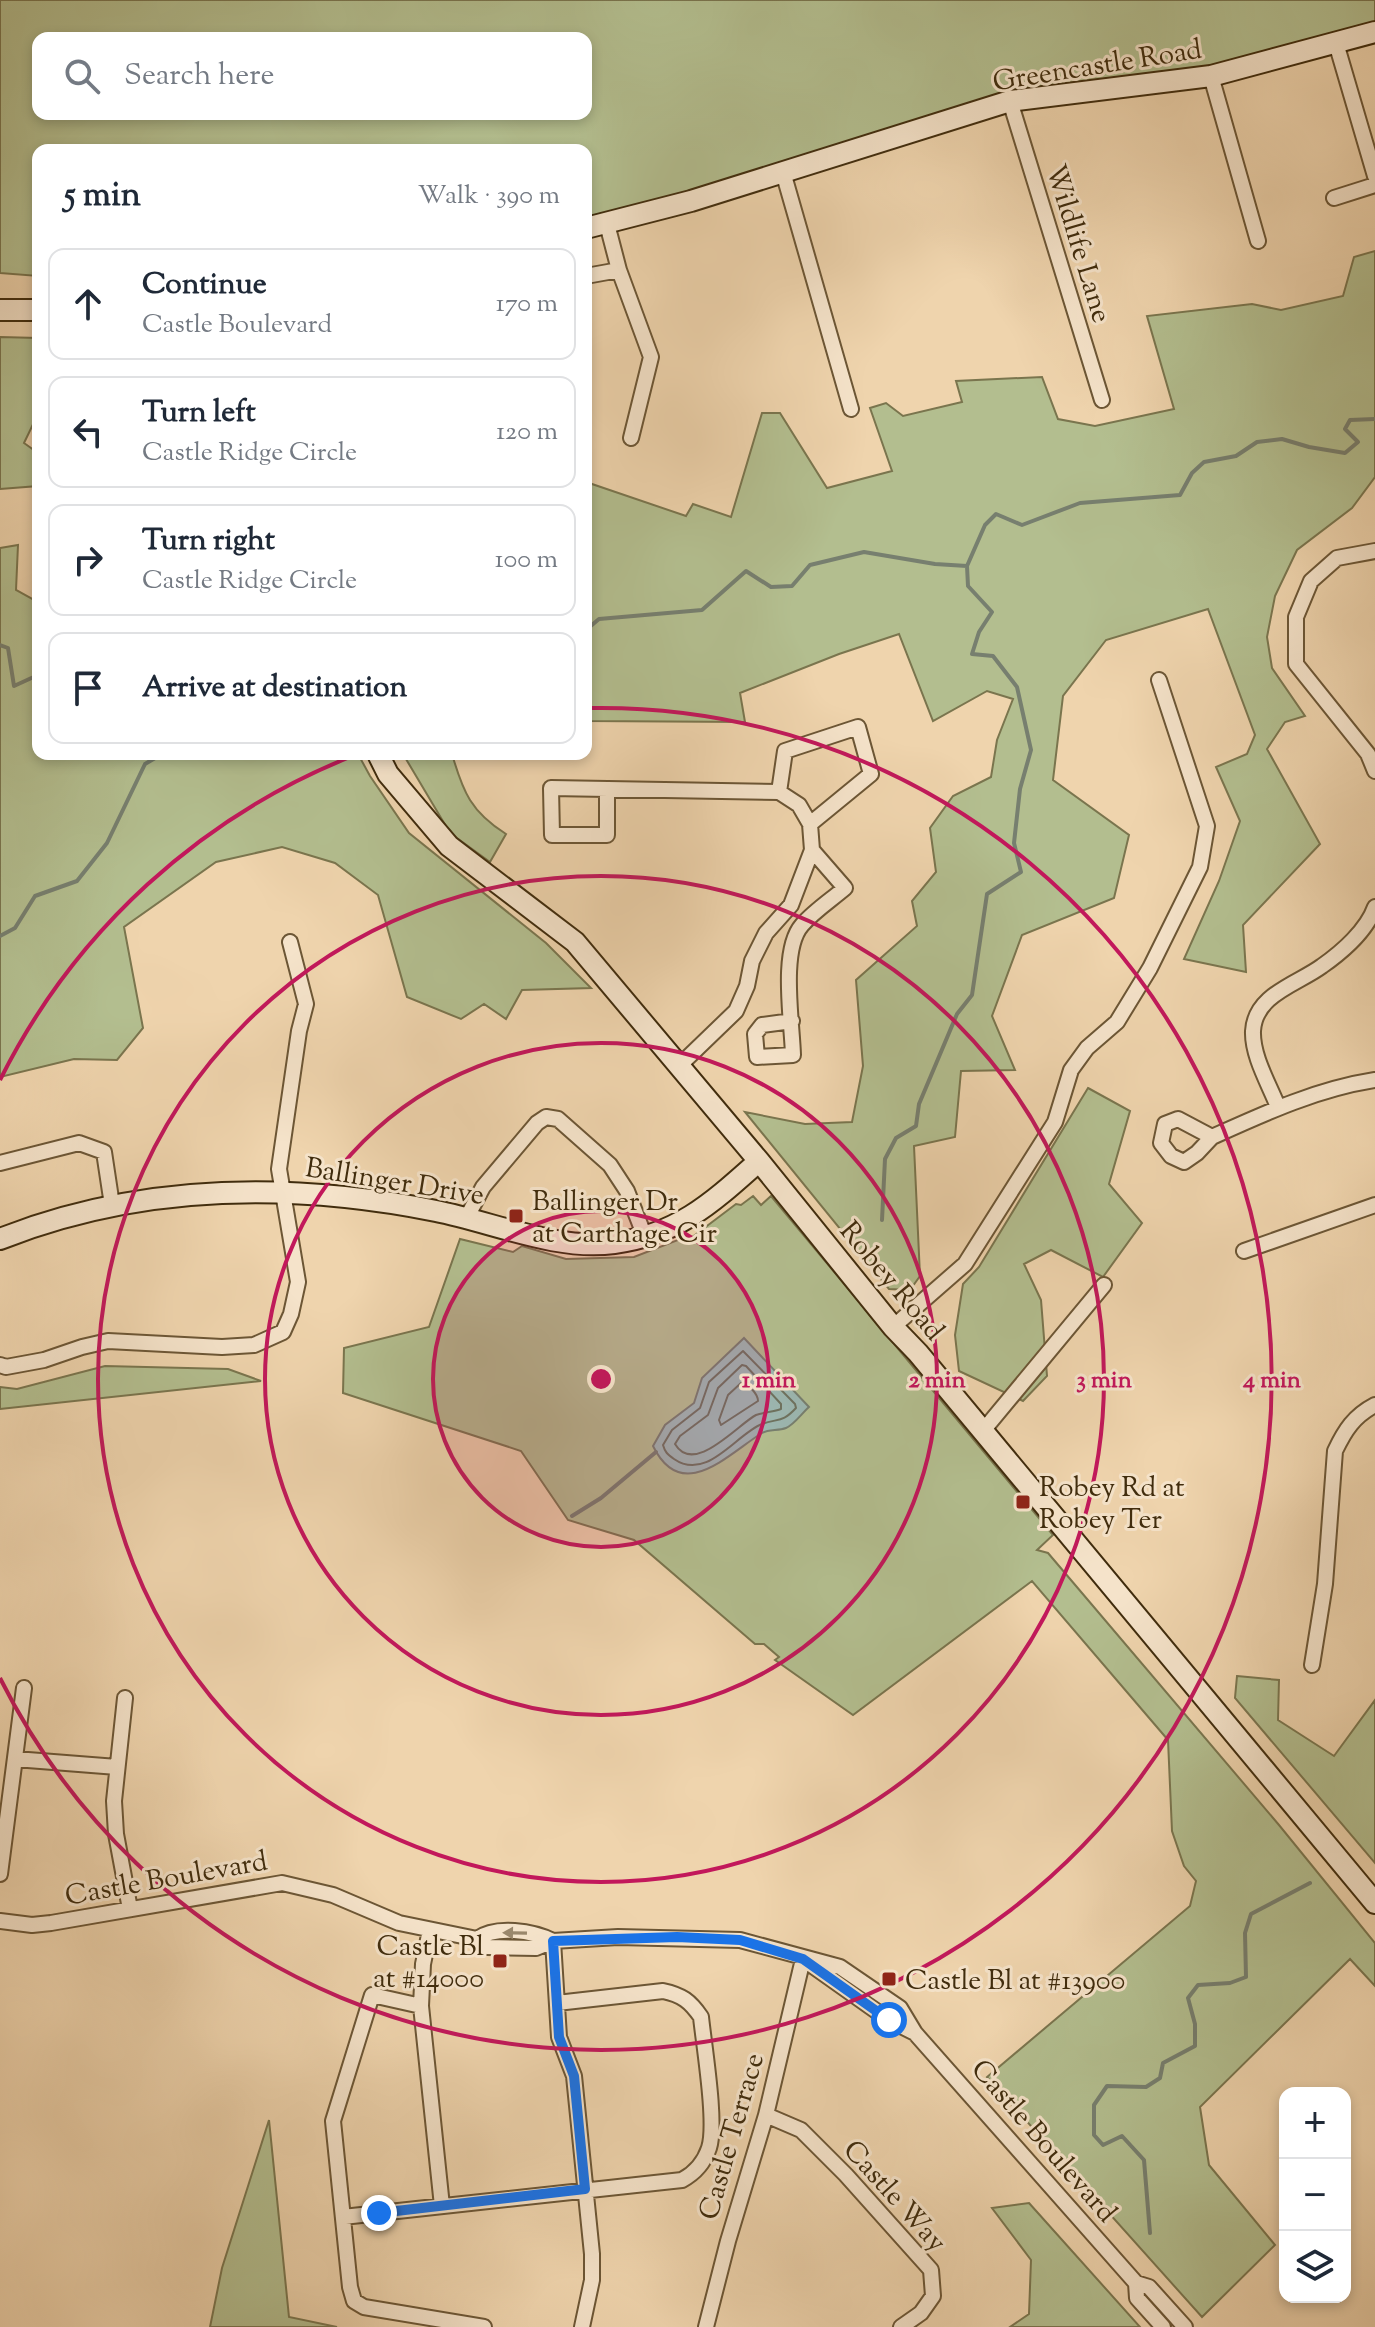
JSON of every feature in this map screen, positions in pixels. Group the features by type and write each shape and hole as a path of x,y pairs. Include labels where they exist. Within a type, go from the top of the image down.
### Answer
{"street":[{"name":"Greencastle Road","path":"592,227 783,172 1010,101 1211,76 1375,32"},
{"path":"1336,43 1375,176"},
{"path":"1211,76 1258,241"},
{"name":"Wildlife Lane","path":"1010,101 1102,400"},
{"path":"783,172 851,409"},
{"path":"1334,198 1375,185"},
{"path":"607,224 619,270 651,357 631,438"},
{"path":"592,275 619,270"},
{"path":"0,310 32,310"},
{"path":"1375,551 1337,558 1311,581 1296,617 1296,664 1368,754 1375,771"},
{"path":"893,1327 965,1264 1055,1122 1071,1070 1087,1048 1117,1022 1150,968 1200,867 1207,826 1159,680"},
{"path":"779,792 785,751 858,727 871,774 810,824"},
{"name":"Robey Road","path":"381,760 388,774 449,846 575,942 1375,1903"},
{"path":"607,789 607,835 552,835 551,788 779,792 799,805 810,824 812,850 791,905 766,933 752,961 747,986 736,1011 679,1066"},
{"path":"792,1021 790,951 801,927 845,888 812,850"},
{"path":"1278,1107 1255,1048 1253,1029 1260,1008 1281,989 1322,966 1354,937 1375,907"},
{"path":"0,1365 6,1367 44,1360 108,1341 238,1346 254,1345 283,1332 291,1314 298,1282 279,1169 299,1031 306,1004 290,942"},
{"path":"1212,1137 1278,1107 1346,1084 1375,1080"},
{"path":"467,1217 483,1187 537,1123 546,1117 558,1119 610,1165 627,1191 645,1237"},
{"path":"0,1163 79,1143 104,1152 112,1205"},
{"name":"Ballinger Drive","path":"0,1239 112,1205 219,1192 281,1191 385,1201 467,1217 567,1242 612,1244 645,1237 683,1222 714,1201 759,1161"},
{"path":"1244,1251 1375,1205"},
{"path":"982,1432 1104,1285"},
{"path":"1312,1665 1325,1584 1335,1451 1358,1414 1375,1405"},
{"path":"0,1874 24,1688"},
{"path":"125,1698 114,1801 116,1834 130,1909"},
{"path":"15,1759 117,1767"},
{"name":"Castle Boulevard","path":"0,1921 32,1925 51,1923 282,1883 333,1895 399,1923 477,1939 487,1947 536,1948 553,1941 677,1937 740,1940 840,1967 900,2008 915,2033 1136,2283 1149,2287 1185,2327"},
{"path":"430,1930 423,1964 421,2006 442,2206"},
{"path":"553,1941 559,2037 574,2076 592,2280 582,2327"},
{"name":"Castle Terrace","path":"706,2327 766,2115 803,1959"},
{"path":"343,2217 682,2180 694,2173 710,2146 711,2125 701,2017 692,2004 681,1995 663,1991 557,2003"},
{"path":"421,2006 372,1995 333,2121 350,2287 354,2301 364,2307 484,2327"},
{"name":"Castle Way","path":"766,2115 801,2130 931,2270 933,2296 921,2313 901,2327"},
{"name":"Castle Boulevard","path":"1136,2283 1137,2298 1163,2327"}],"green space":[{"path":"0,0 1375,0 1375,25 1210,74 1024,93 624,215 592,220 592,144 32,144 32,276 0,273"},
{"path":"1375,251 1375,477 1352,508 1297,550 1275,596 1267,637 1272,668 1305,716 1285,722 1267,749 1320,844 1243,925 1246,972 1184,959 1219,881 1240,821 1216,767 1247,754 1255,735 1208,609 1106,640 1063,696 1053,780 1129,835 1114,898 1022,935 992,1016 1015,1070 961,1071 955,1137 914,1146 920,1276 910,1290 889,1289 745,1112 805,1124 852,1122 863,1066 856,980 917,926 912,901 936,872 930,828 953,796 991,777 997,740 1013,699 987,691 933,721 899,634 740,693 745,722 592,721 592,484 686,516 693,504 731,517 762,413 780,413 827,488 892,471 870,408 886,403 903,416 962,402 956,381 1042,377 1058,419 1095,426 1174,409 1147,316 1252,304 1281,310 1343,296 1354,257"},
{"path":"0,337 32,338 32,426 24,443 32,449 32,486 0,489"},
{"path":"18,545 16,590 32,599 32,760 361,760 409,833 546,943 591,988 522,990 506,1019 484,1004 461,1019 407,997 378,895 335,863 282,847 216,862 124,927 143,1028 117,1060 74,1059 0,1077 0,548"},
{"path":"407,760 454,760 476,809 506,834 490,862 450,833"},
{"path":"1088,1088 1130,1111 1109,1184 1142,1223 1103,1277 1051,1250 1024,1264 1041,1300 1047,1376 1023,1401 959,1371 955,1335 963,1284 979,1267"},
{"path":"753,1196 761,1205 771,1196 1053,1535 1037,1550 1048,1553 1375,1943 1375,1986 1350,1959 1200,2107 1209,2165 1275,2245 1202,2317 987,2077 1190,1906 1196,1881 1184,1866 1172,1831 1168,1740 1032,1581 853,1715 775,1660 779,1657 764,1644 755,1644 634,1540 568,1520 521,1451 343,1393 344,1348 429,1327 460,1239 513,1252 522,1246 566,1259 634,1257 688,1236 691,1238 736,1204 741,1205"},
{"path":"105,1366 228,1369 261,1381 0,1409 0,1387 17,1389"},
{"path":"1237,1676 1279,1680 1278,1720 1334,1756 1375,1700 1375,1863 1235,1698"},
{"path":"269,2120 289,2317 337,2327 210,2327 222,2268"},
{"path":"1029,2203 1140,2327 1010,2327 1029,2314 1031,2260 992,2208"}],"water":[{"path":"744,1338 809,1407 789,1426 762,1433 706,1470 677,1472 665,1463 653,1446 665,1425 694,1403 702,1378"}],"waterway":[{"path":"592,625 599,619 702,610 746,571 771,587 792,586 810,565 864,552 967,566 985,525 996,514 1022,525 1080,503 1180,495 1192,473 1204,462 1236,456 1257,442 1282,439 1345,453 1358,442 1345,429 1350,420 1375,419"},
{"path":"882,1220 885,1159 896,1138 916,1126 919,1104 957,1014 972,995 987,894 1021,872 1014,843 1020,789 1031,750 1017,687 993,656 972,654 979,632 992,612 968,586 967,566"},
{"path":"0,645 8,648 14,686 32,678"},
{"path":"0,936 15,928 35,896 77,881 107,843 145,764 152,760"},
{"path":"572,1516 601,1498 656,1452"},
{"path":"1150,2233 1144,2160 1122,2136 1103,2145 1094,2135 1094,2105 1107,2086 1146,2087 1160,2078 1163,2063 1195,2046 1195,2024 1188,1998 1198,1985 1230,1983 1246,1977 1245,1933 1251,1914 1310,1883"}],"place":[{"name":"Ballinger Dr at Carthage Cir","path":"516,1216"},
{"name":"Robey Rd at Robey Ter","path":"1023,1502"},
{"name":"Castle Bl at #14000","path":"500,1961"},
{"name":"Castle Bl at #13900","path":"889,1979"}],"route":[{"path":"379,2213 585,2189 574,2076 559,2037 553,1941 618,1937 740,1940 803,1959 889,2020"}]}
